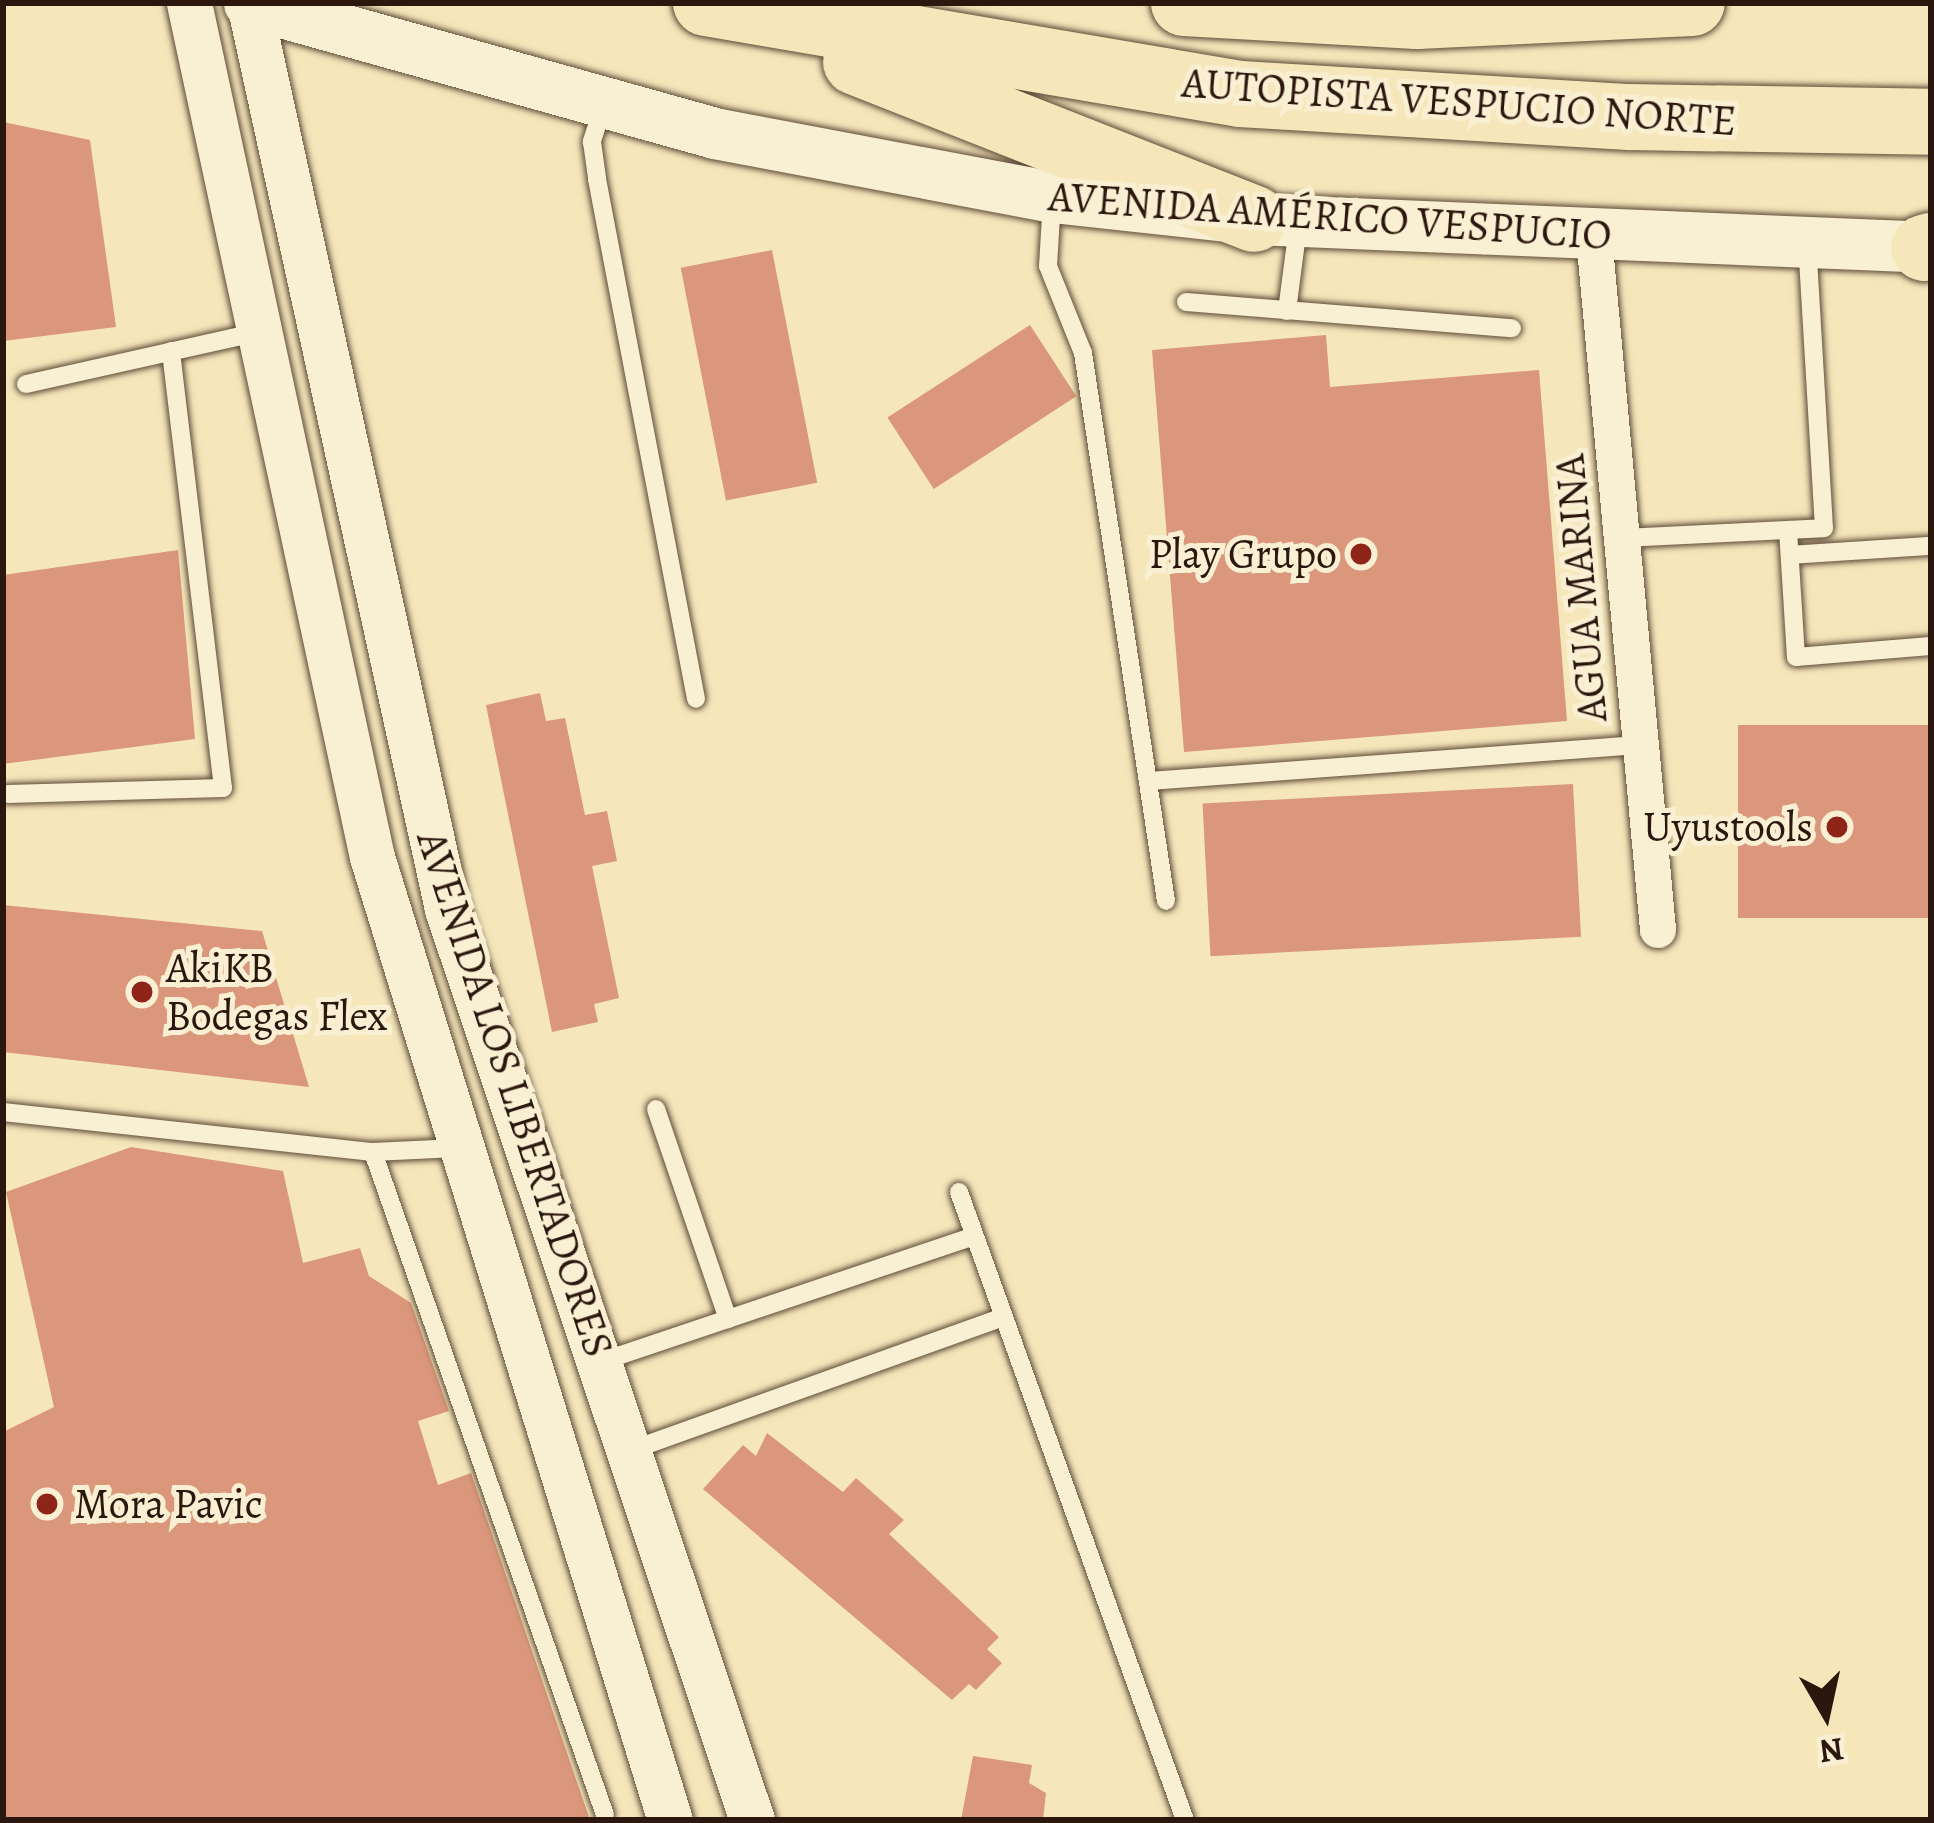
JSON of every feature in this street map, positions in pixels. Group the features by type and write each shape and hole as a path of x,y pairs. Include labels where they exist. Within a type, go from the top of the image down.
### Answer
{"highway":[{"name":"AUTOPISTA VESPUCIO NORTE","path":"707,3 1240,94 1671,119 1931,122"},
{"path":"707,3 1276,220"},
{"name":"AUTOPISTA VESPUCIO NORTE","path":"1184,3 1417,16 1692,3"}],"main road":[{"name":"AVENIDA AMÉRICO VESPUCIO","path":"249,3 604,104 826,158 1052,197 1276,220 1594,237 1929,247"}],"street":[{"name":"AVENIDA LOS LIBERTADORES","path":"189,3 372,857 458,1148 670,1820"},
{"name":"AVENIDA LOS LIBERTADORES","path":"249,3 447,909 752,1820"},
{"name":"AGUA MARINA","path":"1594,237 1658,930"}],"lane":[{"path":"604,104 592,142 597,178 696,699"},
{"path":"1052,197 1048,266 1083,353 1166,901"},
{"path":"1276,220 1287,311"},
{"path":"1622,538 1824,528 1807,244"},
{"path":"1186,302 1512,328"},
{"path":"26,384 257,332"},
{"path":"8,794 223,788 171,351"},
{"path":"1788,530 1796,657 1931,646"},
{"path":"1790,555 1931,546"},
{"path":"1148,781 1640,745"},
{"path":"656,1109 728,1319"},
{"path":"3,1112 373,1153 458,1148"},
{"path":"373,1153 605,1815"},
{"path":"959,1192 1185,1820"},
{"path":"600,1362 974,1236"},
{"path":"629,1451 1004,1317"}],"building":[{"path":"3,122 90,140 116,327 3,341"},
{"path":"772,250 817,483 726,500 681,268"},
{"path":"1030,325 1076,396 934,489 887,418"},
{"name":"Play Grupo","path":"1326,335 1330,387 1539,370 1567,721 1184,752 1152,350"},
{"path":"178,550 195,739 3,764 3,575"},
{"path":"540,693 546,721 565,718 585,815 607,811 617,861 592,866 619,998 594,1004 598,1022 552,1032 486,705"},
{"name":"Uyustools","path":"1738,725 1931,725 1931,918 1738,918"},
{"path":"1573,784 1581,937 1211,956 1203,803"},
{"name":"AkiKB Bodegas Flex","path":"3,905 262,931 309,1087 3,1052"},
{"path":"131,1147 283,1171 303,1263 360,1248 369,1276 411,1303 449,1411 418,1421 438,1485 471,1473 590,1820 3,1820 3,1432 54,1407 6,1192"},
{"path":"767,1433 843,1492 856,1478 904,1520 889,1534 999,1637 987,1649 1002,1663 976,1690 969,1684 952,1700 703,1489 743,1445 756,1456"},
{"path":"973,1756 1032,1765 1029,1783 1046,1793 1043,1820 961,1820"}],"place":[{"name":"Play Grupo","path":"1361,554"},
{"name":"Uyustools","path":"1837,827"},
{"name":"AkiKB Bodegas Flex","path":"142,992"},
{"name":"Mora Pavic","path":"47,1504"}]}
